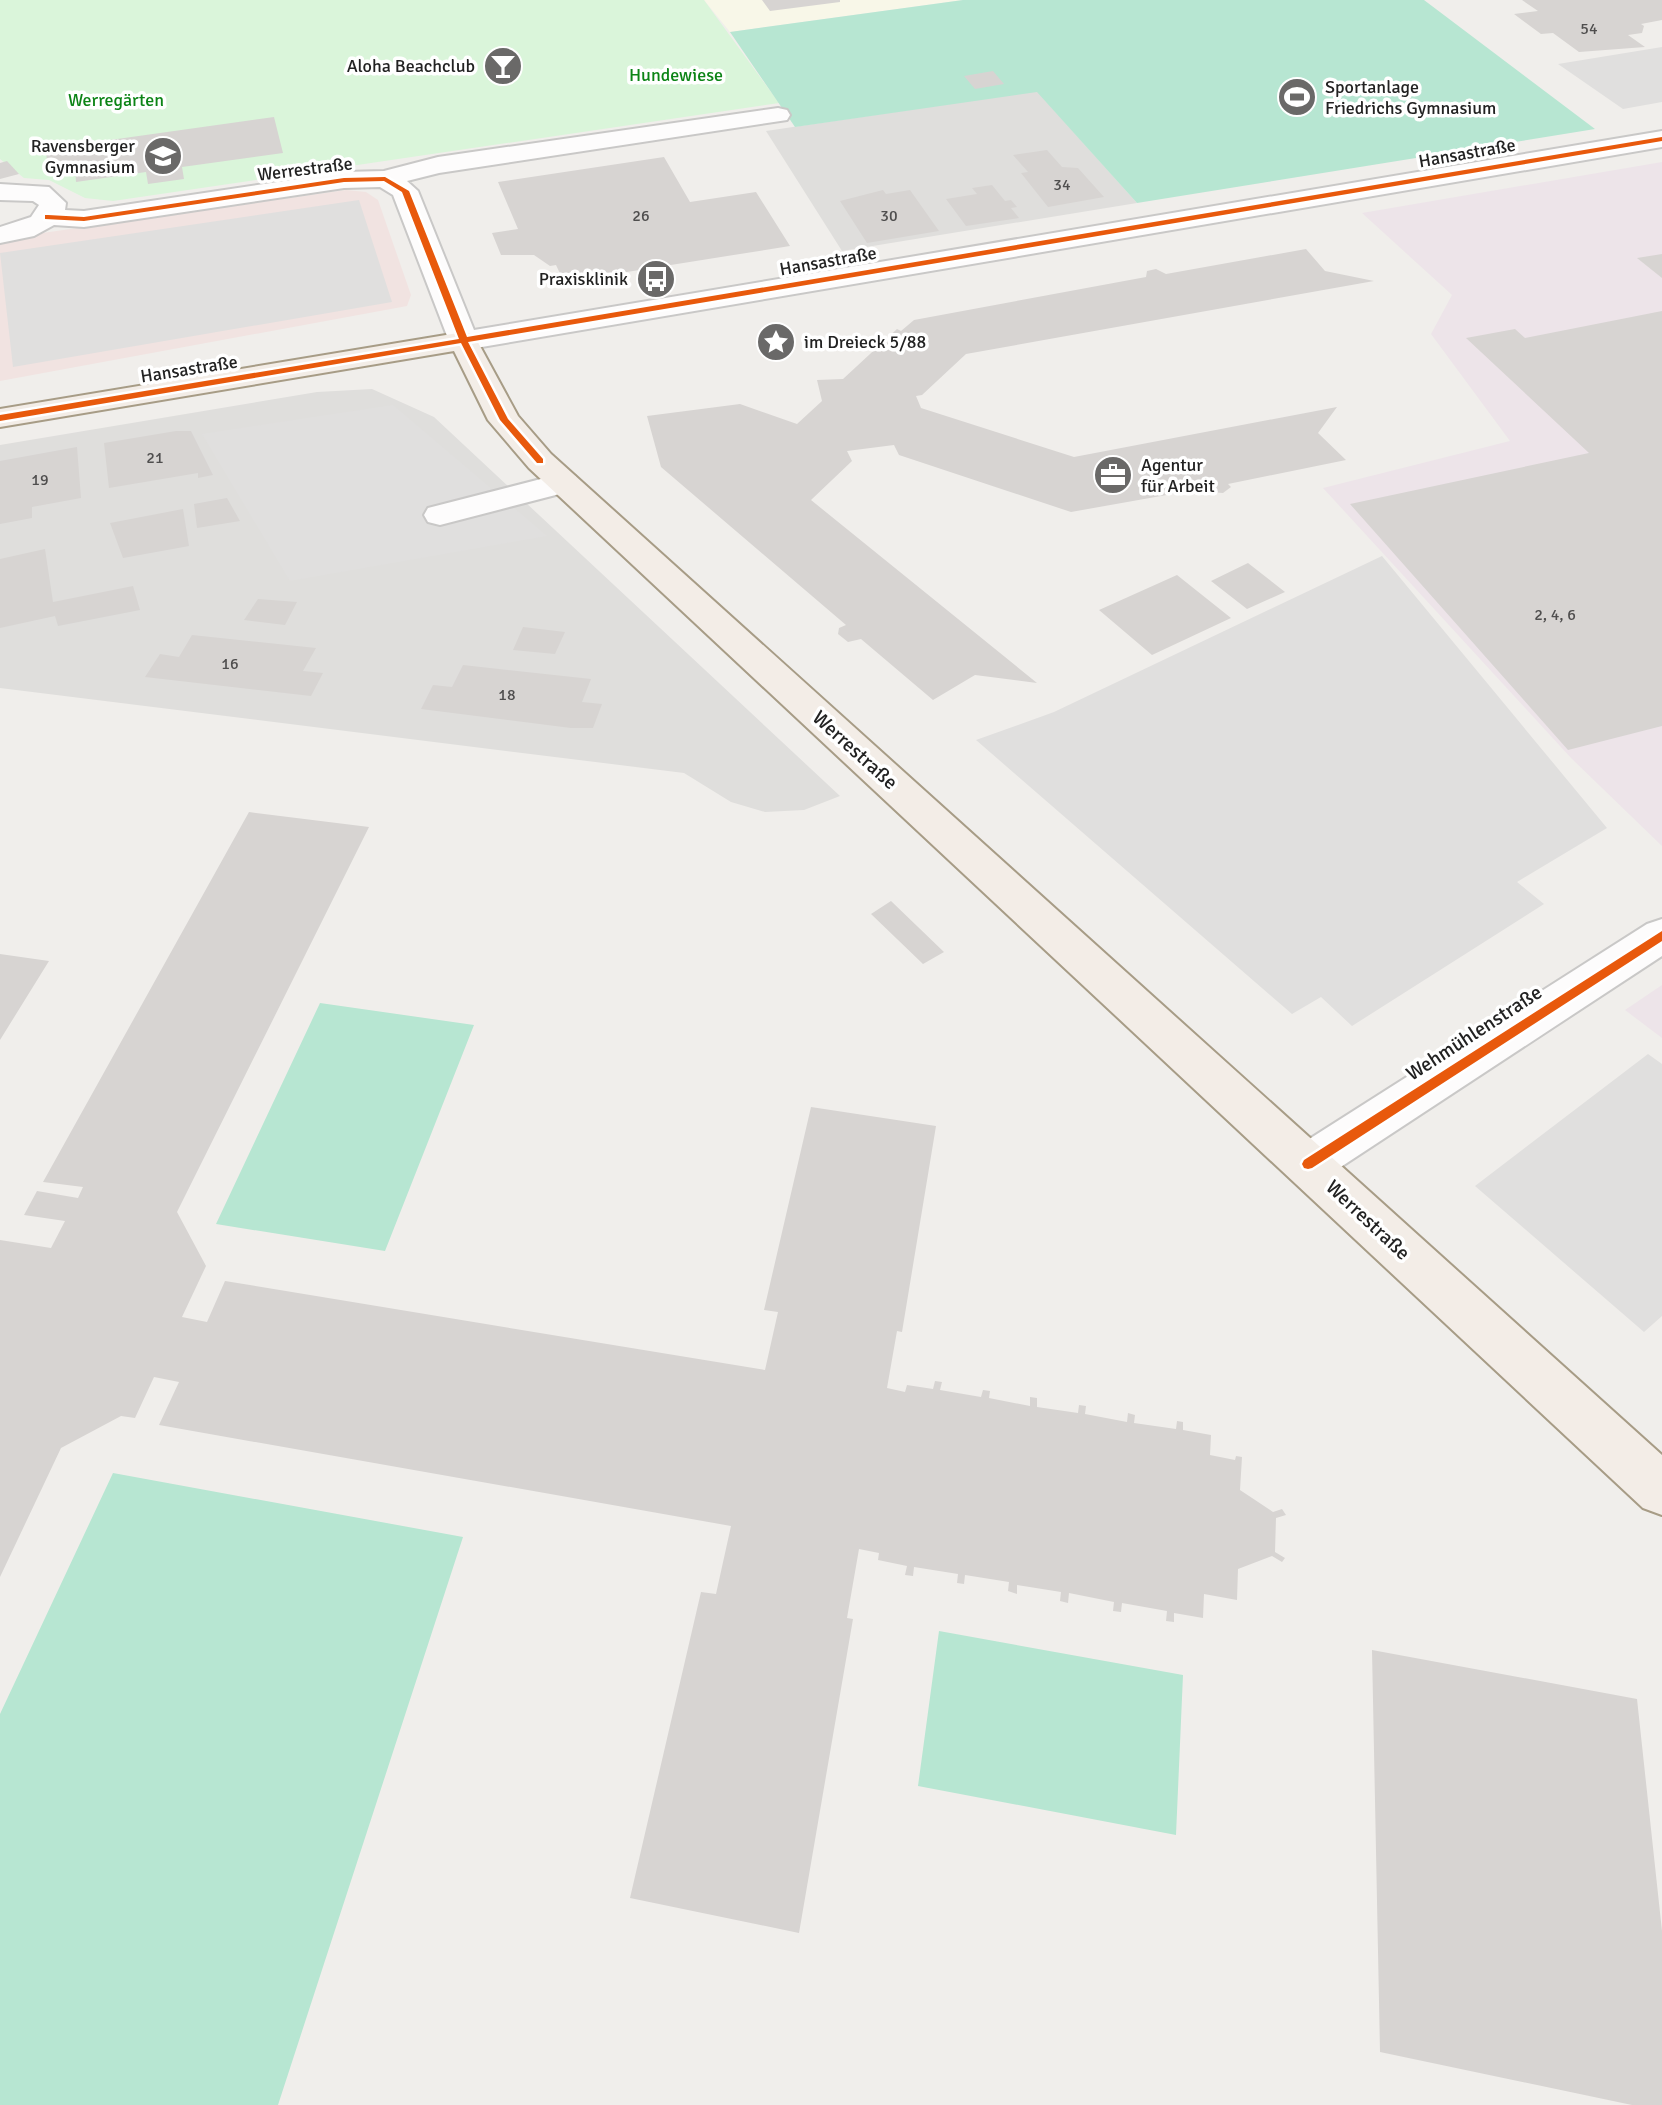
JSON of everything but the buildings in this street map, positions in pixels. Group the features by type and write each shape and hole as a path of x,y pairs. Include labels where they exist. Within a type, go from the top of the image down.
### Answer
{"main road":[{"name":"Hansastraße","path":"0,418 464,341"},
{"name":"Werrestraße","path":"464,341 504,420 564,483 1662,1490"}],"street":[{"path":"385,179 438,165 778,115"},
{"name":"Hansastraße","path":"464,341 1662,139"},
{"name":"Werrestraße","path":"0,235 35,226 48,217 84,219 344,180 385,179 405,191 464,341"},
{"path":"0,192 40,193 53,203 48,217"},
{"path":"440,515 564,483"},
{"name":"Wehmühlenstraße","path":"1308,1164 1662,935"}],"shaded area":[{"path":"704,0 963,0 730,32"},
{"path":"1662,47 1662,102 1623,109 1558,64"},
{"path":"1037,91 1137,203 842,251 766,131"},
{"path":"1662,162 1662,846 1571,758 1323,488 1510,441 1431,334 1452,295 1362,213"},
{"path":"346,190 366,192 378,200 411,295 407,306 0,381 0,239"},
{"path":"359,200 392,302 13,367 0,253"},
{"path":"372,389 434,417 840,796 804,810 765,812 731,802 684,773 0,688 0,445 317,392"},
{"path":"393,405 547,536 290,581 202,434"},
{"path":"1382,556 1607,828 1517,882 1544,904 1352,1026 1321,997 1292,1014 976,740 1054,712"},
{"path":"1662,985 1662,1038 1625,1010"},
{"path":"1648,1054 1662,1064 1662,1316 1644,1332 1475,1186"}],"green space":[{"name":"Werregärten","path":"0,0 704,0 779,103 113,201 85,198 49,180 24,178 0,159"},
{"name":"Sportanlage Friedrichs Gymnasium","path":"963,0 1424,0 1595,129 1137,203 1037,92 795,127 730,32"},
{"path":"320,1003 474,1025 385,1251 216,1224"},
{"path":"113,1473 463,1537 278,2105 0,2105 0,1714"},
{"path":"939,1631 1183,1675 1176,1835 918,1786"}],"cycle path":[{"path":"0,418 1662,139"},
{"path":"48,217 84,219 344,180 385,179 405,191 464,341 504,420 540,461"},
{"path":"1308,1164 1662,935"}],"place":[{"name":"Aloha Beachclub","path":"503,66"},
{"name":"Sportanlage Friedrichs Gymnasium","path":"1297,97"},
{"name":"Ravensberger Gymnasium","path":"163,156"},
{"name":"Praxisklinik","path":"656,279"},
{"name":"im Dreieck 5/88","path":"776,342"},
{"name":"Agentur für Arbeit","path":"1113,475"}],"park label":[{"name":"Hundewiese","path":"676,75"}]}
